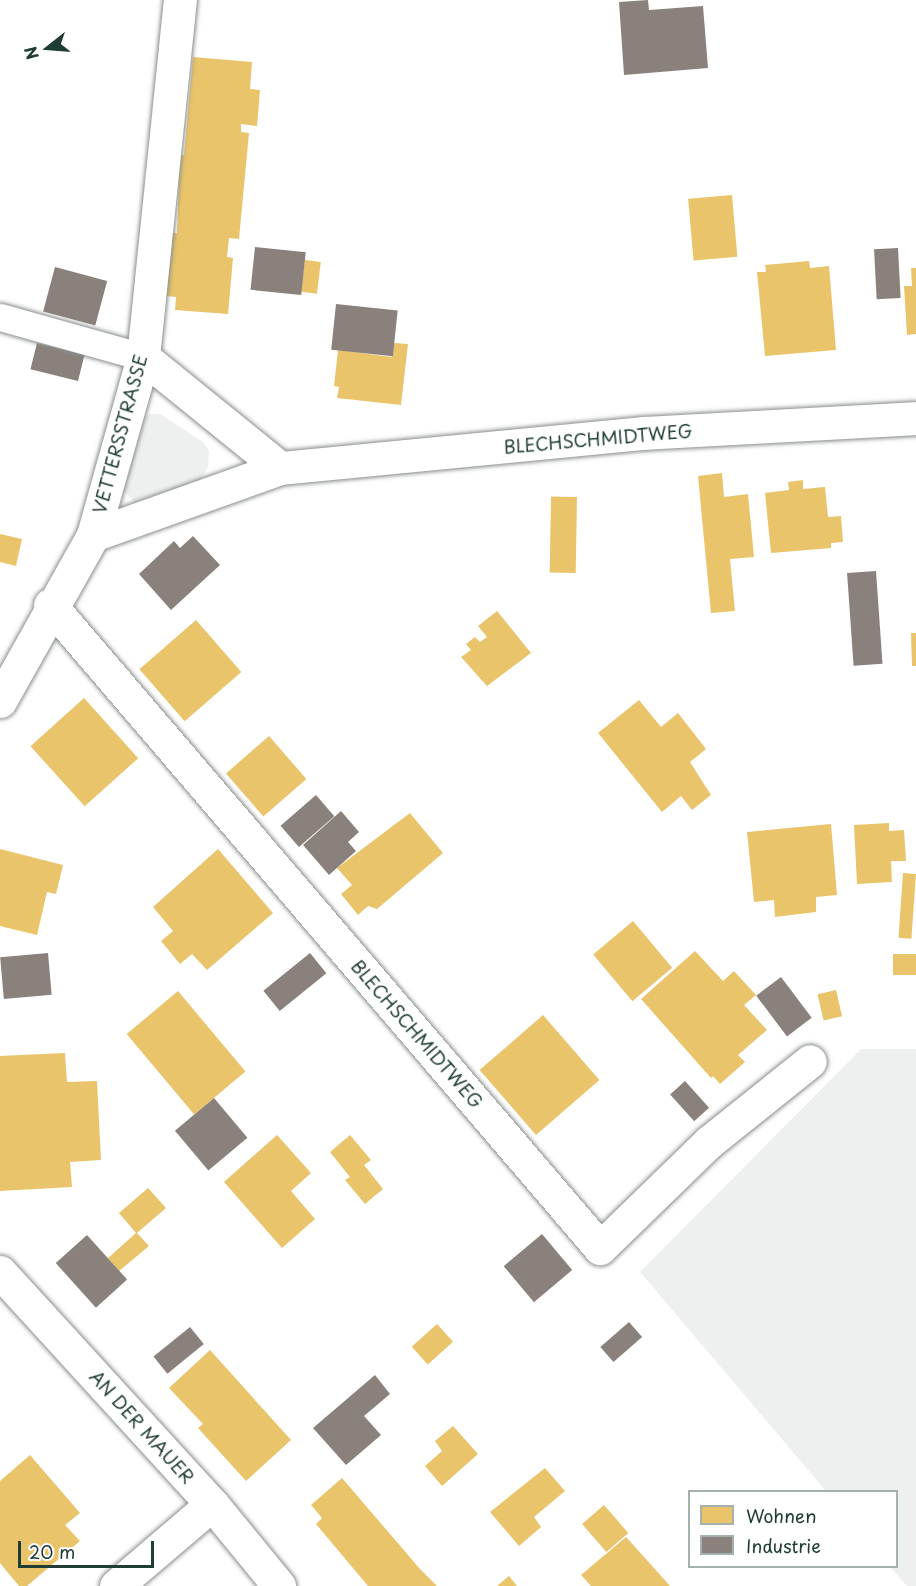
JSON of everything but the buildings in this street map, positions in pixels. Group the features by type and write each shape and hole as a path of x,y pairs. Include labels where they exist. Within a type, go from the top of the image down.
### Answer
{"street":[{"name":"VETTERSSTRASSE","path":"0,701 50,605 93,535 143,357 180,0"},
{"path":"143,357 280,468"},
{"name":"BLECHSCHMIDTWEG","path":"93,535 280,468 643,433 916,418"},
{"name":"BLECHSCHMIDTWEG","path":"50,605 600,1248 709,1142 810,1061"},
{"name":"AN DER MAUER","path":"0,1272 212,1504 279,1586"},
{"path":"117,1586 212,1504"}],"lane":[{"path":"0,317 143,357"}],"shaded area":[{"path":"149,414 160,414 203,442 209,451 208,467 201,480 136,504 120,487 138,420"},
{"path":"861,1049 916,1049 916,1586 907,1586 891,1568 898,1568 898,1490 825,1490 640,1272"}]}
